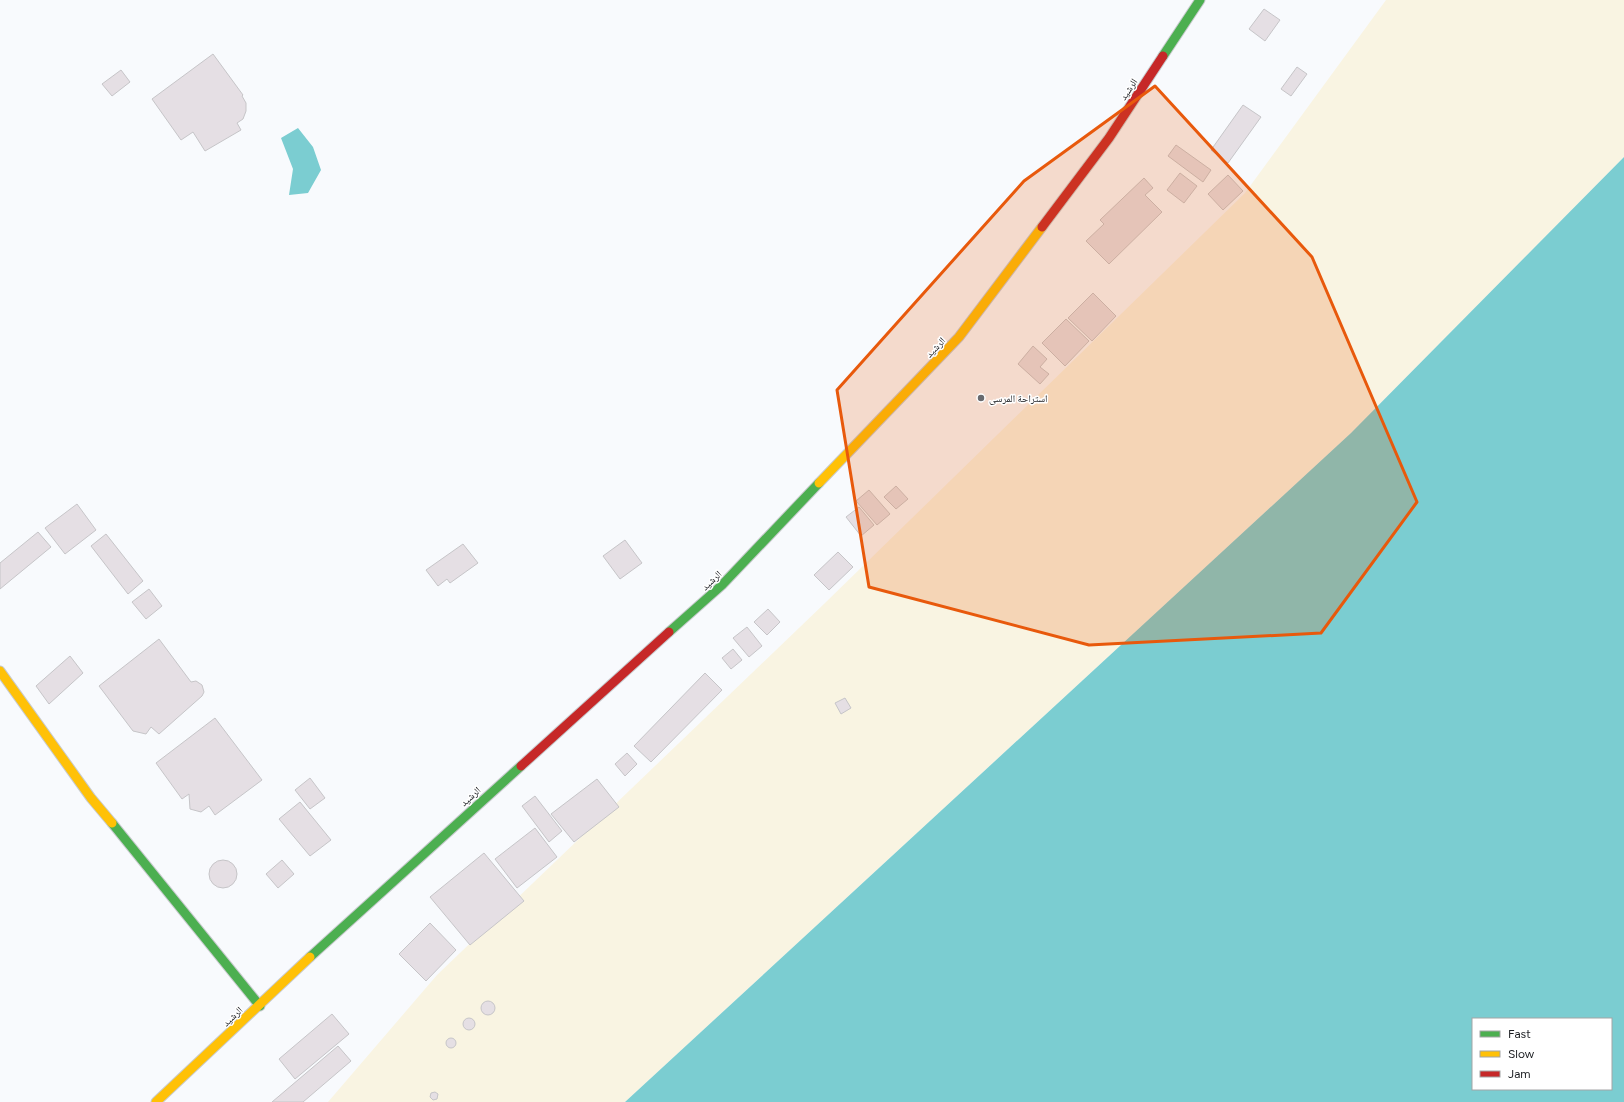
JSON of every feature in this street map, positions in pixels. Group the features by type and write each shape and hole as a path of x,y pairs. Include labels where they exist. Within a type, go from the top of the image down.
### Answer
{"main road":[{"name":"الرشيد","path":"156,1102 396,878 722,585 959,337 1109,138 1200,0"},
{"path":"0,671 90,798 260,1006"}],"highlighted area":[{"path":"1155,86 1312,257 1417,502 1321,633 1089,645 869,587 837,390 1024,181"}],"sand":[{"path":"1386,0 1624,0 1624,157 1351,433 625,1102 328,1102 437,975 825,603 1245,193"}],"water":[{"path":"298,128 313,147 321,170 308,193 289,195 293,169 281,138"},
{"path":"1624,157 1624,1102 625,1102 1351,433"}],"building":[{"path":"1264,9 1280,20 1265,41 1249,29"},
{"path":"213,54 243,95 242,96 246,103 246,111 243,119 237,123 241,130 205,151 193,132 181,140 152,99"},
{"path":"1297,67 1307,74 1291,96 1281,89"},
{"path":"121,70 130,82 112,96 102,84"},
{"path":"1243,105 1261,117 1228,163 1211,150"},
{"path":"1176,145 1211,170 1203,182 1168,156"},
{"path":"1180,173 1197,186 1184,203 1167,190"},
{"path":"1228,175 1243,191 1223,210 1208,194"},
{"path":"1144,178 1153,188 1145,195 1162,212 1109,264 1086,241 1104,224 1100,220"},
{"path":"1093,293 1116,316 1092,341 1068,318"},
{"path":"1066,319 1089,341 1065,366 1042,343"},
{"path":"1033,346 1047,359 1040,367 1049,374 1040,384 1018,364"},
{"path":"896,486 908,499 896,509 884,497"},
{"path":"869,490 890,514 877,525 856,501"},
{"path":"77,504 96,530 65,554 45,528"},
{"path":"859,507 874,525 861,536 846,517"},
{"path":"38,532 51,547 0,589 0,563"},
{"path":"106,534 143,581 128,594 91,546"},
{"path":"625,540 642,563 620,579 603,556"},
{"path":"463,544 478,563 450,583 447,579 438,586 426,570"},
{"path":"838,552 853,567 829,590 814,575"},
{"path":"149,589 162,606 146,619 132,602"},
{"path":"768,609 780,622 767,635 754,622"},
{"path":"747,627 762,646 749,657 733,638"},
{"path":"159,639 191,682 196,681 202,685 204,692 202,696 159,734 151,727 146,734 133,731 99,686"},
{"path":"733,649 742,660 731,669 722,658"},
{"path":"70,656 83,673 49,704 36,686"},
{"path":"705,673 722,690 651,762 634,746"},
{"path":"845,698 851,708 841,714 835,703"},
{"path":"215,718 262,780 215,815 209,806 201,812 190,809 189,794 182,799 156,763"},
{"path":"627,753 637,764 625,776 615,764"},
{"path":"310,778 325,798 310,809 295,790"},
{"path":"597,779 619,807 574,842 551,814"},
{"path":"535,796 562,831 549,842 522,806"},
{"path":"300,802 331,840 310,856 279,819"},
{"path":"535,828 557,857 517,888 495,859"},
{"path":"484,853 524,901 470,945 430,897"},
{"path":"223,860 229,861 233,864 236,868 236,880 233,884 229,887 223,888 217,887 213,884 210,880 209,874 210,868 213,864 217,861"},
{"path":"282,860 294,874 278,888 266,874"},
{"path":"430,923 456,950 426,981 399,954"},
{"path":"488,1001 493,1003 495,1008 493,1013 488,1015 483,1013 481,1008 483,1003"},
{"path":"332,1014 349,1034 295,1079 279,1059"},
{"path":"467,1018 471,1018 475,1024 471,1030 467,1030 463,1026 463,1022"},
{"path":"449,1038 453,1038 455,1039 455,1047 449,1048 446,1045 446,1041"},
{"path":"338,1046 351,1061 303,1102 272,1102"},
{"path":"435,1092 438,1094 437,1099 433,1100 430,1097 431,1093"}],"traffic: fast":[{"path":"1163,56 1200,0"},
{"path":"669,632 722,585 819,483"},
{"path":"310,957 521,766"},
{"path":"112,823 260,1006"}],"traffic: slow":[{"path":"819,483 959,337 1042,227"},
{"path":"0,671 91,798 112,823"},
{"path":"156,1102 310,957"}],"traffic: jam":[{"path":"1042,227 1109,138 1163,56"},
{"path":"521,766 669,632"}],"place":[{"name":"استراحة المرسى","path":"981,398"}]}
